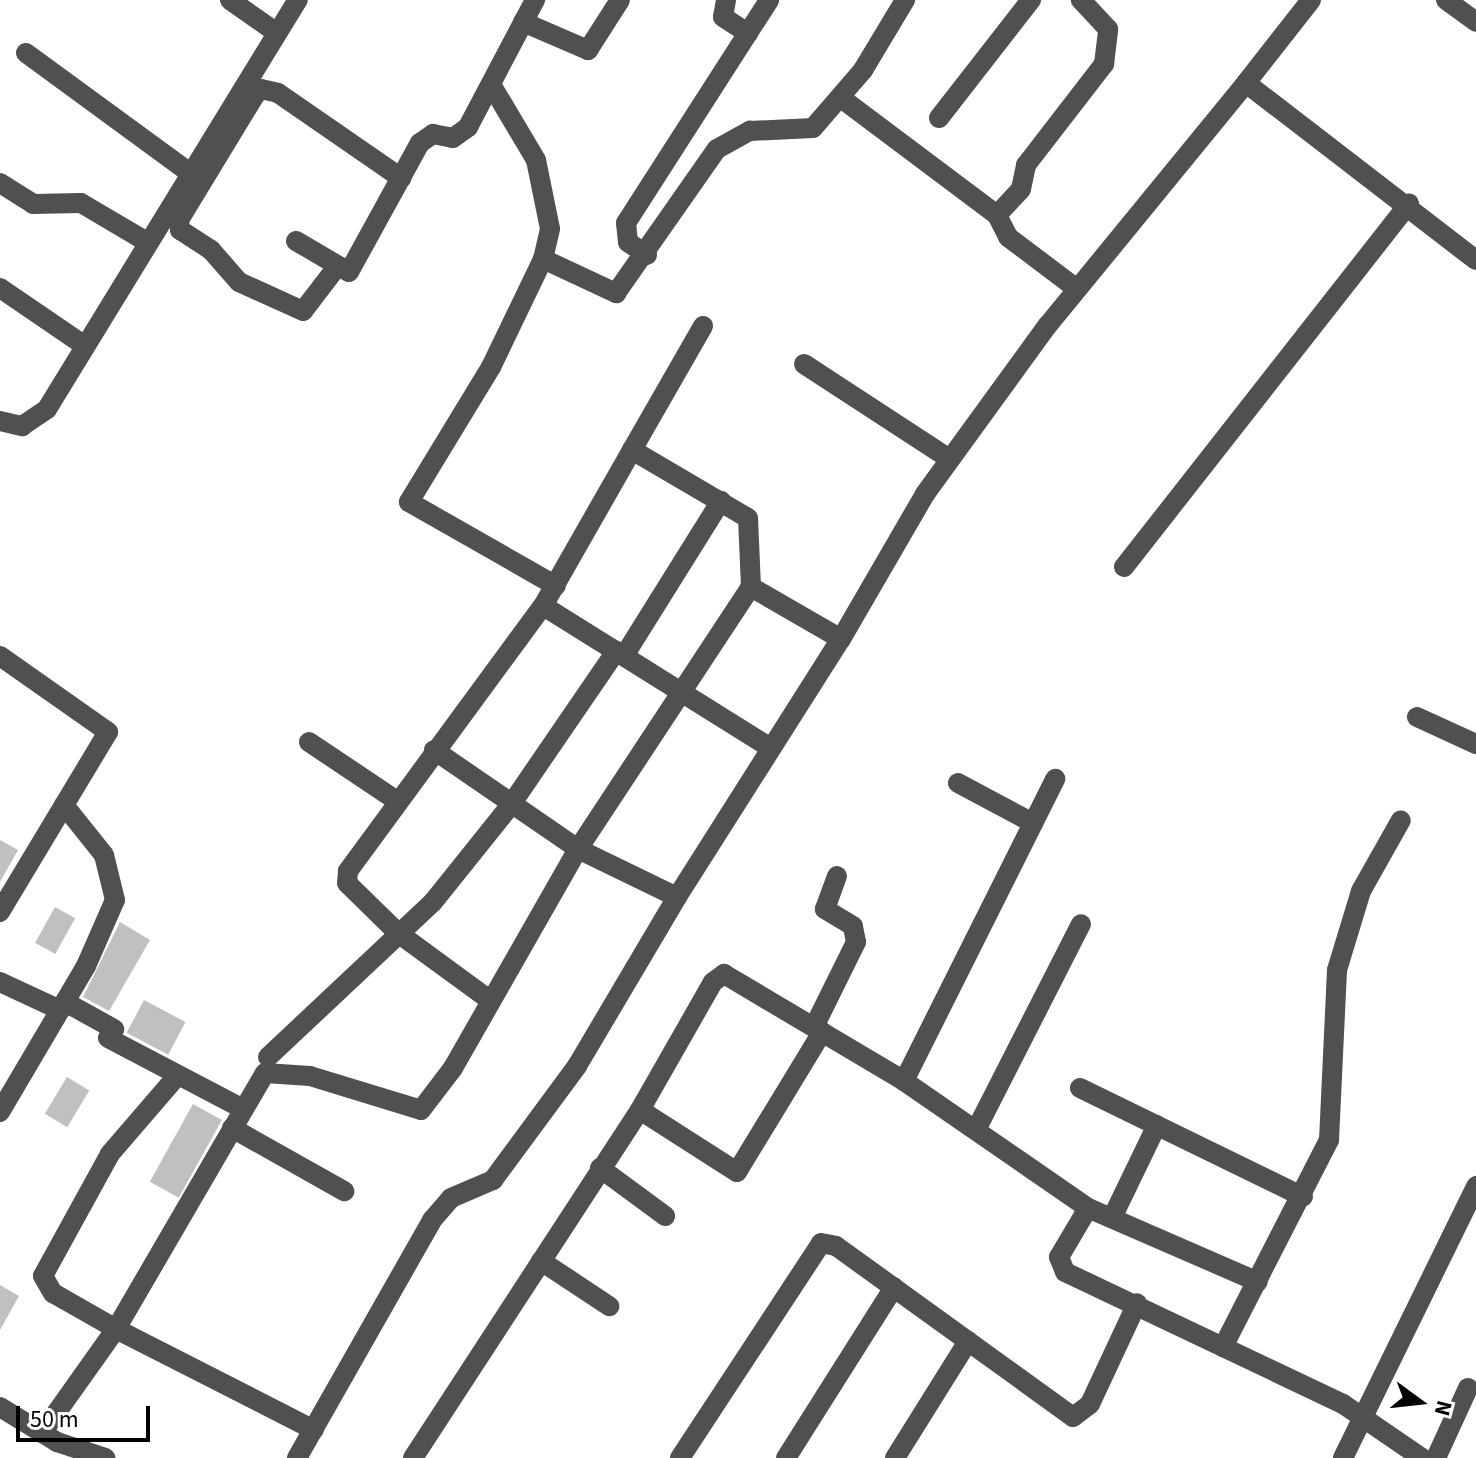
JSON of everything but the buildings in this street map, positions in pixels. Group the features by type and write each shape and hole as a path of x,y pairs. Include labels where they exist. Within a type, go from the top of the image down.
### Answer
{"street":[{"path":"230,0 277,33"},
{"path":"298,0 222,136 179,220 180,230 211,250 239,282 303,311 336,268"},
{"path":"296,241 336,268 352,269 427,136 461,135 492,86 535,0"},
{"path":"523,22 588,50 620,0"},
{"path":"726,0 723,17 748,33"},
{"path":"647,255 628,242 626,223 769,0"},
{"path":"543,259 616,293 647,255 717,149 750,131 813,128 841,98 905,0"},
{"path":"939,118 1031,0"},
{"path":"997,215 1021,189 1026,165 1104,64 1108,29 1081,0"},
{"path":"297,1458 432,1220 451,1198 493,1180 577,1066 769,747 841,639 950,459 1077,289 1311,0"},
{"path":"1446,0 1476,22"},
{"path":"26,53 190,173"},
{"path":"1246,83 1313,139 1409,204 1476,260"},
{"path":"492,86 536,160 550,229 543,259 491,367 409,502 556,586"},
{"path":"0,421 22,426 36,420 190,173 255,95 266,90 401,178"},
{"path":"841,98 997,215 1008,237 1077,289"},
{"path":"0,183 33,204 81,203 147,242"},
{"path":"1124,567 1409,204"},
{"path":"0,288 82,344"},
{"path":"491,1001 398,933 347,883 354,859 543,606 703,326"},
{"path":"804,364 950,459"},
{"path":"42,1433 116,1329 265,1073 275,1069 421,1110 432,1102 578,849 681,688 751,587 752,528 721,501 632,450"},
{"path":"268,1057 433,902 510,806 620,654 721,501"},
{"path":"751,587 841,639"},
{"path":"543,606 681,688 769,747"},
{"path":"0,657 108,732 0,912"},
{"path":"1417,717 1476,744"},
{"path":"309,742 397,801"},
{"path":"434,750 510,806 578,849 677,897"},
{"path":"904,1081 1055,779"},
{"path":"958,783 1033,823"},
{"path":"0,1112 60,1010 115,900 104,855 64,805"},
{"path":"1223,1347 1303,1197 1332,1120 1332,1012 1345,940 1361,891 1401,820"},
{"path":"640,1110 737,1172 818,1030 856,942 853,926 825,909 837,876"},
{"path":"976,1130 1081,924"},
{"path":"413,1458 640,1110 719,976 732,977 904,1081 1088,1208 1258,1282"},
{"path":"0,982 60,1010"},
{"path":"60,1010 67,1003 177,1076 243,1109"},
{"path":"177,1076 110,1154 43,1276 53,1293 116,1329 314,1430"},
{"path":"1080,1088 1303,1197"},
{"path":"1112,1218 1157,1125"},
{"path":"232,1128 344,1191"},
{"path":"600,1168 665,1216"},
{"path":"1343,1458 1476,1187"},
{"path":"1088,1208 1059,1266 1343,1404 1422,1458"},
{"path":"680,1458 811,1248 836,1246 1073,1417 1090,1404 1137,1303"},
{"path":"541,1261 609,1306"},
{"path":"786,1458 894,1287"},
{"path":"895,1458 968,1341"},
{"path":"1436,1458 1468,1388"},
{"path":"0,1407 42,1433 65,1452 105,1458"}]}
